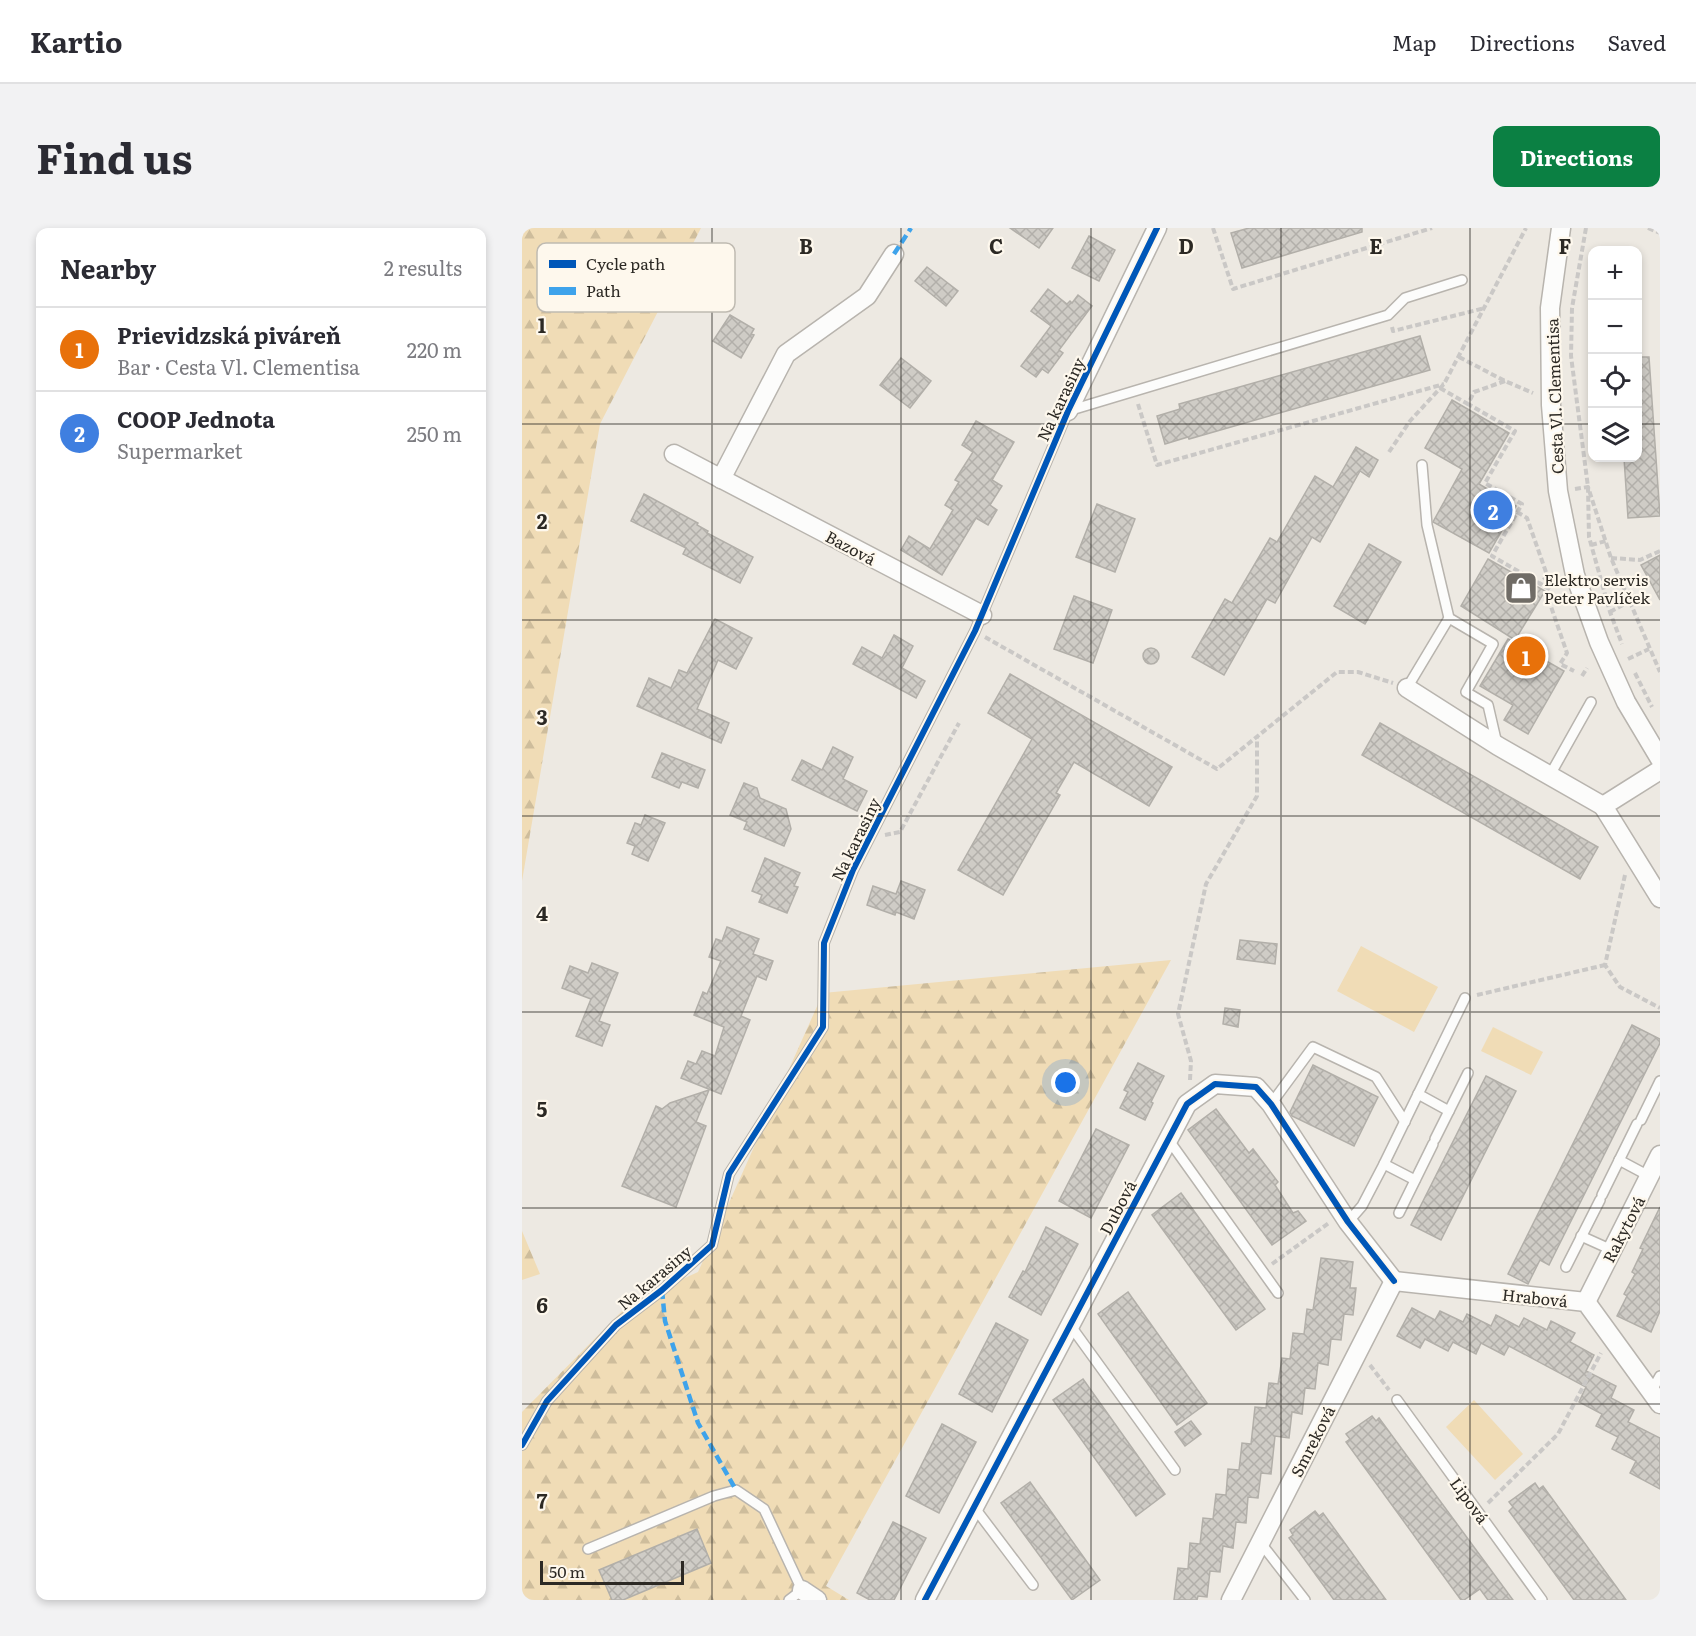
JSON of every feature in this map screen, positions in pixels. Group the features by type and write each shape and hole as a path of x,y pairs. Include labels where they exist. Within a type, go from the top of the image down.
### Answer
{"street":[{"name":"Na karasiny","path":"1068,411 1157,228"},
{"name":"Cesta Vl. Clementisa","path":"1561,228 1550,308 1551,405 1558,491 1575,575 1599,642 1626,702 1660,759"},
{"path":"721,479 786,354 867,296 894,254"},
{"name":"Bazová","path":"674,454 979,623"},
{"path":"1407,688 1498,746 1603,806 1660,898"},
{"path":"1603,806 1660,770"},
{"name":"Dubová","path":"925,1600 1187,1104 1215,1084 1256,1087 1272,1104 1345,1218 1394,1281"},
{"name":"Rakytová","path":"1586,1302 1660,1155"},
{"name":"Hrabová","path":"1394,1281 1586,1302 1656,1398"},
{"name":"Smreková","path":"1231,1600 1394,1281"},
{"path":"795,1595 818,1600"}],"lane":[{"path":"1068,411 1388,315 1404,298 1462,280"},
{"name":"Na karasiny","path":"522,1446 547,1401 616,1325 662,1290 712,1245 729,1174 823,1027 824,943 853,870 979,623 1068,411"},
{"path":"1407,688 1449,618 1427,525 1422,465"},
{"path":"1449,618 1493,644 1466,692 1488,705 1498,746"},
{"path":"1550,775 1591,702"},
{"path":"1345,1218 1362,1206 1465,998"},
{"path":"1272,1104 1313,1047 1376,1077 1404,1122"},
{"path":"1399,1213 1468,1073"},
{"path":"1566,1267 1639,1122 1656,1100 1660,1081"},
{"path":"1418,1094 1449,1111"},
{"path":"1168,1139 1278,1293"},
{"path":"1619,1160 1650,1176"},
{"path":"1384,1164 1415,1180"},
{"path":"1581,1236 1612,1250"},
{"path":"1070,1324 1175,1470"},
{"path":"1656,1398 1660,1376"},
{"name":"Lipová","path":"1397,1400 1542,1600"},
{"path":"588,1549 714,1496 736,1490 764,1509 795,1595"},
{"path":"974,1507 1033,1585"},
{"path":"1260,1542 1305,1600"}],"path":[{"path":"1214,228 1233,289 1432,228"},
{"path":"1389,452 1410,421 1444,384 1526,228"},
{"path":"1586,228 1572,308 1571,356 1588,487 1589,537 1610,612 1628,659 1656,714"},
{"path":"1648,228 1660,233"},
{"path":"1388,315 1393,332 1485,308"},
{"path":"1459,357 1533,393"},
{"path":"1468,404 1474,392 1505,381"},
{"path":"1135,392 1157,465 1444,384"},
{"path":"1440,388 1515,431 1485,483 1522,504 1492,556 1551,590 1547,595 1567,652 1560,664 1574,671"},
{"path":"1558,491 1588,487"},
{"path":"1588,487 1611,558 1660,672"},
{"path":"1517,512 1527,518 1542,556 1546,575 1541,584"},
{"path":"1591,545 1606,541"},
{"path":"1611,558 1640,560 1660,551"},
{"path":"1610,612 1630,601"},
{"path":"979,623 1217,769 1337,672 1358,672 1407,688"},
{"path":"1628,659 1649,649"},
{"path":"1582,676 1587,668"},
{"path":"1652,707 1660,703"},
{"path":"870,837 900,832 959,723"},
{"path":"1187,1104 1191,1061 1178,1014 1206,884 1257,796 1257,737"},
{"path":"1630,851 1605,965 1620,987 1660,1008"},
{"path":"1465,998 1605,965"},
{"path":"1262,1271 1345,1218"},
{"path":"1479,1512 1558,1434 1610,1335"},
{"path":"1358,1351 1397,1400"}],"green space":[{"path":"522,228 701,228 693,243 537,243 537,312 658,312 600,424 522,881"},
{"path":"1361,946 1438,987 1414,1032 1337,991"},
{"path":"1171,960 826,1586 849,1600 522,1600 522,1412 630,1303 698,1272 823,993"},
{"path":"1493,1027 1543,1052 1531,1075 1481,1051"},
{"path":"522,1231 540,1274 522,1280"},
{"path":"1474,1400 1523,1454 1495,1480 1446,1427"}],"building":[{"path":"1010,228 1053,228 1039,248"},
{"path":"1249,228 1362,228 1362,232 1242,268 1231,233"},
{"path":"1089,236 1115,250 1099,281 1072,268"},
{"path":"927,267 958,291 946,306 915,281"},
{"path":"1048,289 1067,304 1070,301 1072,303 1078,295 1092,306 1059,350 1063,353 1048,373 1042,369 1036,377 1021,366 1051,326 1031,311"},
{"path":"730,315 754,329 751,334 754,335 741,358 713,341"},
{"path":"1420,336 1430,370 1165,444 1157,416 1180,409 1179,404"},
{"path":"1642,357 1649,357 1660,516 1628,518 1624,462 1642,462"},
{"path":"901,358 931,381 910,408 880,385"},
{"path":"1452,400 1509,433 1479,484 1516,506 1489,553 1433,522 1462,469 1425,448"},
{"path":"976,421 1014,442 992,480 1002,486 990,505 997,510 988,525 976,518 942,575 901,550 909,536 930,549 953,510 945,505 959,482 955,480 973,452 962,445"},
{"path":"1356,447 1378,460 1369,477 1360,471 1320,542 1312,537 1275,603 1267,599 1224,675 1192,657 1225,599 1232,603 1270,538 1277,542 1315,476 1333,487"},
{"path":"644,494 698,523 697,525 708,531 707,533 753,557 740,583 683,554 686,548 631,521"},
{"path":"1097,504 1135,519 1115,572 1076,557"},
{"path":"1369,544 1401,562 1365,624 1334,606"},
{"path":"1660,555 1660,600 1641,565"},
{"path":"1488,559 1545,591 1515,640 1461,606"},
{"path":"1074,596 1112,610 1093,663 1054,649"},
{"path":"715,619 752,638 736,669 718,660 697,709 729,723 721,743 637,706 649,678 671,688 679,670 687,673"},
{"path":"894,635 913,646 902,668 925,681 916,698 853,664 862,647 882,658"},
{"path":"1508,639 1564,671 1528,734 1504,720 1513,705 1480,686"},
{"path":"1151,648 1159,656 1151,664 1143,656"},
{"path":"1010,674 1172,767 1149,806 1074,762 1056,793 1060,795 1003,895 958,870 1032,739 988,713"},
{"path":"1380,723 1598,847 1580,879 1362,755"},
{"path":"833,747 853,757 843,779 867,791 857,811 792,780 802,760 822,770"},
{"path":"662,753 705,770 698,788 682,782 679,788 652,777"},
{"path":"744,783 757,788 760,798 786,809 791,829 784,846 744,829 747,822 730,815"},
{"path":"645,815 665,823 648,861 632,854 635,846 627,843 635,823 641,825"},
{"path":"765,858 800,873 794,886 798,887 787,913 759,902 762,895 752,891"},
{"path":"901,881 925,890 914,919 867,905 873,886 896,894"},
{"path":"727,927 759,939 753,954 773,961 766,980 757,976 741,1016 750,1020 721,1094 681,1078 688,1061 696,1064 702,1051 715,1056 724,1027 694,1015 703,992 707,994 721,961 709,957 716,939 722,941"},
{"path":"1240,940 1277,944 1275,964 1237,959"},
{"path":"592,963 618,973 599,1021 610,1025 602,1046 576,1036 591,999 562,988 570,966 588,973"},
{"path":"1225,1008 1240,1010 1238,1027 1223,1024"},
{"path":"1632,1025 1660,1039 1660,1043 1549,1265 1540,1260 1528,1284 1508,1274"},
{"path":"1138,1063 1164,1076 1145,1120 1120,1108 1128,1092 1124,1090"},
{"path":"1313,1065 1378,1097 1354,1146 1292,1116 1290,1112"},
{"path":"1486,1076 1516,1091 1441,1240 1411,1225"},
{"path":"709,1090 696,1122 706,1126 676,1207 622,1186 656,1106 662,1109 670,1103"},
{"path":"1216,1109 1249,1153 1253,1149 1278,1182 1275,1185 1293,1213 1298,1211 1306,1221 1272,1245 1188,1130"},
{"path":"1096,1129 1129,1145 1091,1218 1059,1201"},
{"path":"1181,1193 1265,1309 1236,1330 1152,1215"},
{"path":"1660,1207 1660,1311 1651,1332 1617,1316 1627,1296 1624,1294 1635,1274 1632,1272 1643,1249 1640,1248"},
{"path":"1046,1227 1078,1244 1041,1315 1009,1297 1023,1271 1025,1272"},
{"path":"1321,1258 1353,1262 1350,1288 1356,1288 1353,1315 1344,1314 1341,1340 1331,1339 1328,1365 1318,1363 1315,1389 1305,1388 1302,1414 1292,1412 1289,1438 1275,1436 1271,1474 1261,1473 1258,1498 1248,1497 1246,1523 1236,1522 1233,1548 1223,1546 1220,1572 1210,1571 1207,1597 1198,1596 1197,1600 1174,1600 1178,1568 1188,1569 1190,1543 1200,1544 1203,1518 1213,1519 1216,1494 1226,1495 1228,1469 1239,1470 1242,1443 1251,1444 1255,1407 1266,1408 1269,1383 1278,1384 1282,1358 1290,1359 1293,1333 1304,1334 1307,1309 1313,1310"},
{"path":"1128,1292 1207,1403 1177,1425 1098,1314"},
{"path":"1412,1308 1435,1320 1440,1311 1463,1322 1467,1314 1491,1326 1496,1315 1519,1327 1524,1318 1547,1330 1551,1321 1575,1333 1570,1342 1594,1355 1586,1371 1616,1386 1611,1398 1634,1410 1628,1422 1660,1438 1660,1489 1630,1473 1636,1461 1612,1449 1618,1437 1596,1426 1602,1414 1579,1402 1586,1387 1509,1346 1504,1355 1481,1343 1476,1354 1453,1342 1448,1351 1425,1339 1420,1348 1397,1336"},
{"path":"996,1323 1028,1340 992,1412 959,1394"},
{"path":"1083,1379 1165,1494 1136,1516 1053,1400"},
{"path":"1372,1416 1376,1421 1379,1418 1513,1600 1488,1600 1480,1589 1461,1600 1346,1442 1350,1439 1346,1434"},
{"path":"1191,1421 1201,1434 1185,1446 1175,1432"},
{"path":"942,1424 976,1442 939,1513 906,1496"},
{"path":"1030,1482 1100,1580 1072,1600 1001,1503"},
{"path":"1535,1483 1539,1489 1543,1486 1626,1600 1574,1600 1509,1511 1513,1507 1509,1502"},
{"path":"1315,1511 1319,1516 1323,1513 1386,1600 1334,1600 1289,1538 1293,1535 1290,1530"},
{"path":"893,1522 926,1538 894,1600 870,1600 857,1593"},
{"path":"697,1529 711,1563 623,1600 612,1600 599,1570"}],"marked path":[{"path":"894,254 911,228"},
{"path":"662,1290 665,1321 698,1423 736,1490"}],"cycle path":[{"path":"522,1445 547,1401 616,1325 662,1290 712,1245 729,1174 823,1027 824,943 853,870 975,631 1068,411 1157,228"},
{"path":"925,1600 1187,1104 1215,1084 1256,1087 1271,1104 1348,1222 1394,1281"}],"place":[{"name":"COOP Jednota","path":"1493,510"},
{"name":"Elektro servis Peter Pavlíček","path":"1521,588"},
{"name":"Prievidzská piváreň","path":"1526,656"}]}
